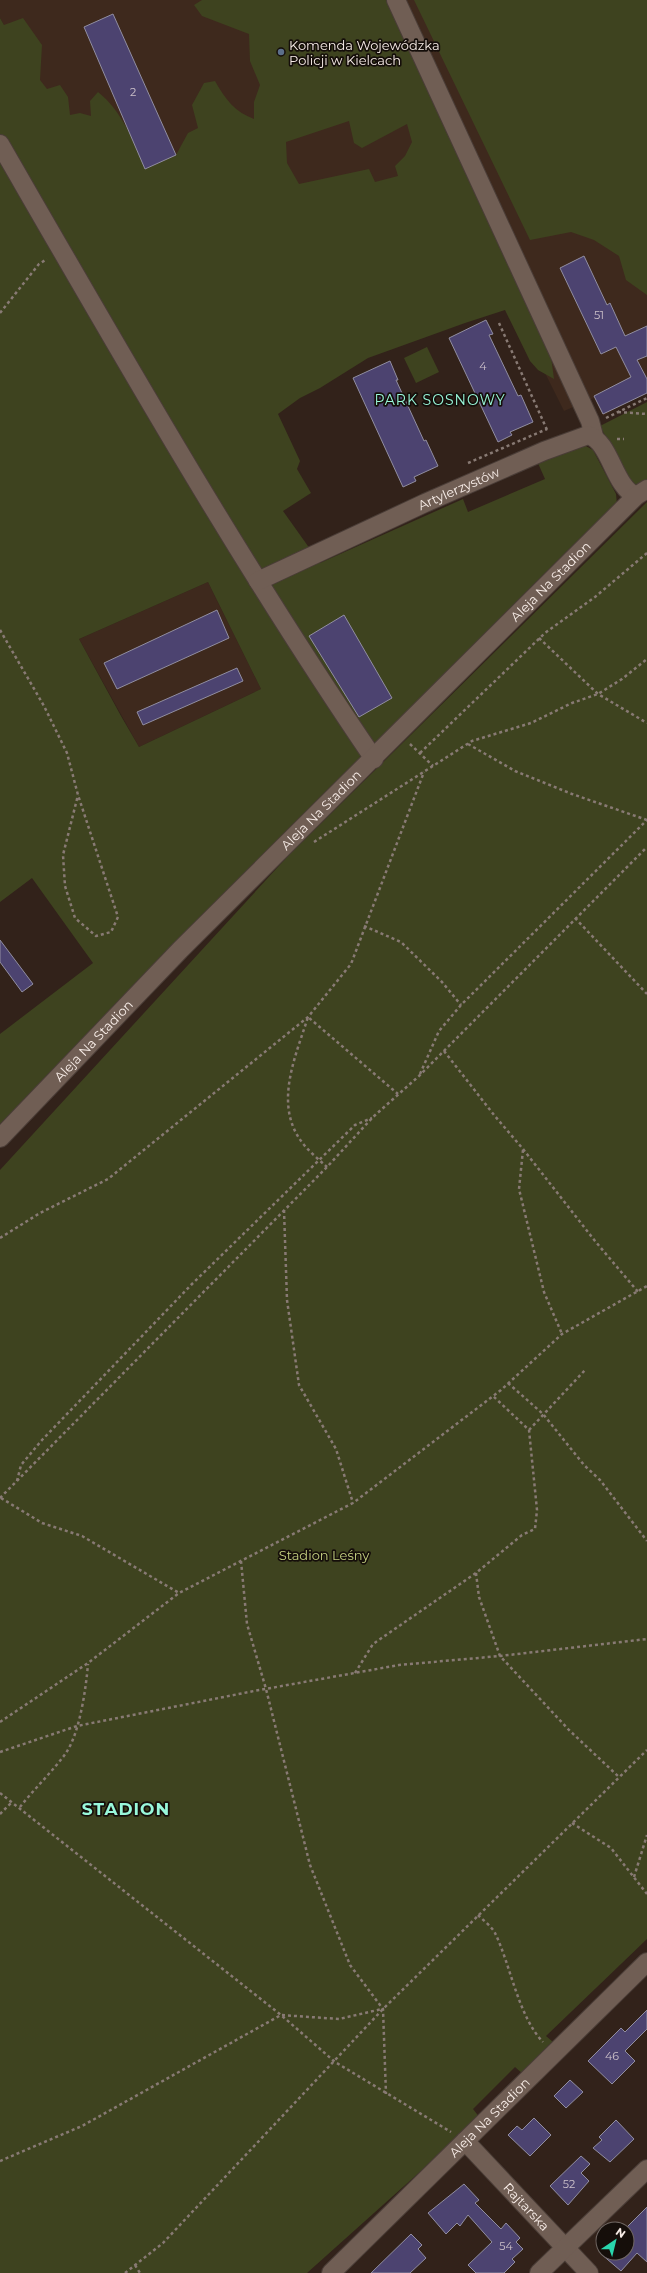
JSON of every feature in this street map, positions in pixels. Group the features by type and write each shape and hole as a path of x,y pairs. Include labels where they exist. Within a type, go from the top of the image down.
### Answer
{"street":[{"path":"396,0 591,432 625,486 641,493"},
{"path":"0,144 258,581 314,671 374,759"},
{"name":"Artylerzystów","path":"258,581 319,554 425,503 554,446 591,432"},
{"name":"Aleja Na Stadion","path":"0,1138 180,950 641,493"},
{"name":"Aleja Na Stadion","path":"331,2273 647,1962"},
{"name":"Rajtarska","path":"465,2141 589,2273"},
{"path":"539,2273 647,2169"}],"path":[{"path":"0,313 39,264 62,251"},
{"path":"499,323 554,446"},
{"path":"591,432 617,412 647,398"},
{"path":"617,412 647,414"},
{"path":"468,464 547,429"},
{"path":"420,754 540,638 595,597 647,553"},
{"path":"0,630 44,706 67,753 78,795 118,917 111,932 96,936 75,918 65,886 63,855 78,795"},
{"path":"540,638 598,694 647,723"},
{"path":"308,846 468,744 531,723 572,703 598,694 622,679 647,659"},
{"path":"399,733 432,766"},
{"path":"419,1076 439,1031 462,1005 647,820 572,794 515,771 468,744"},
{"path":"1,1236 40,1213 108,1179 308,1017 351,964 364,926 424,771"},
{"path":"179,1594 82,1536 42,1523 0,1498 327,1167 373,1117 419,1076 647,847"},
{"path":"575,918 647,994"},
{"path":"364,926 401,942 442,982 462,1005"},
{"path":"308,1017 398,1094"},
{"path":"308,1017 289,1074 290,1117 300,1138 327,1167"},
{"path":"444,1051 595,1241 639,1293"},
{"path":"17,1481 21,1465 42,1440 191,1285 355,1125 373,1117"},
{"path":"523,1149 519,1189 544,1292 562,1334"},
{"path":"284,1209 287,1300 300,1385 336,1450 353,1503"},
{"path":"0,1722 88,1664 179,1594 353,1503 493,1396 562,1334 639,1293 647,1286"},
{"path":"529,1430 586,1369"},
{"path":"508,1383 543,1414 584,1465 600,1480 647,1541"},
{"path":"355,1673 373,1644 476,1573 522,1535 535,1529 537,1510 529,1430 493,1396"},
{"path":"241,1561 247,1624 266,1689 310,1865 350,1965 383,2009 386,2094"},
{"path":"476,1573 479,1597 500,1656 568,1730 619,1777"},
{"path":"0,1752 77,1726 355,1673 399,1666 647,1639"},
{"path":"20,1807 66,1752 77,1726 86,1689 88,1664"},
{"path":"124,2273 163,2243 335,2062 383,2009 647,1750"},
{"path":"0,1793 20,1807 281,2015 335,2062 465,2141"},
{"path":"0,1814 12,1802"},
{"path":"572,1822 612,1848 647,1894"},
{"path":"634,1878 647,1835"},
{"path":"478,1915 495,1932 520,2000 536,2035 554,2054"},
{"path":"0,2161 82,2126 281,2015 339,2020 383,2009"},
{"path":"134,2265 140,2273"}],"shaded area":[{"path":"0,0 647,0 647,392 603,416 594,398 564,411 510,303 349,356 225,427 0,18"},
{"path":"208,582 261,689 139,747 79,639"}],"green space":[{"path":"202,0 390,0 406,31 407,47 417,52 550,349 554,379 538,370 530,361 505,310 368,358 320,388 300,398 278,414 300,461 297,469 311,493 283,511 320,563 463,499 468,512 545,479 537,461 584,445 593,450 616,494 617,505 0,1124 0,1034 93,963 32,878 0,902 0,18 4,25 23,18 42,45 40,80 47,89 60,85 68,97 70,115 80,113 91,116 90,101 98,92 114,108 126,127 146,168 176,155 188,133 198,128 192,105 204,83 215,81 223,94 236,109 254,119 254,102 260,85 250,61 249,34 202,16 194,5","holes":["349,121 354,143 362,148 407,124 412,142 405,156 395,166 398,176 375,182 369,169 299,184 287,163 286,142","208,582 261,689 139,747 79,639"]},
{"path":"414,0 647,0 647,295 626,280 619,256 594,240 571,232 530,240"},
{"path":"427,347 439,372 416,383 404,358"},
{"path":"647,402 647,479 642,483 635,485 628,479 600,426"},
{"name":"Stadion Leśny","path":"647,502 647,1939 546,2036 553,2042 524,2075 515,2067 473,2109 480,2118 307,2273 0,2273 0,1170 288,856"}],"building":[{"path":"113,14 176,155 145,169 84,27"},
{"path":"584,256 607,305 610,303 625,336 647,326 647,356 637,360 647,379 647,393 603,414 594,396 631,377 616,347 601,354 560,268"},
{"path":"486,320 493,334 489,335 518,396 521,395 533,422 510,432 512,435 498,442 449,338"},
{"path":"390,361 398,380 396,380 424,441 426,440 438,466 414,477 416,481 403,487 353,378"},
{"path":"217,610 229,638 117,689 104,663"},
{"path":"344,615 392,698 359,717 309,636"},
{"path":"237,668 243,681 143,725 137,712"},
{"path":"0,940 33,984 22,992 0,962"},
{"path":"647,2010 647,2029 625,2051 635,2061 612,2084 588,2061 621,2028 625,2032"},
{"path":"570,2080 583,2092 566,2108 554,2096"},
{"path":"534,2118 551,2135 530,2156 508,2135 517,2126 522,2130"},
{"path":"616,2120 634,2139 610,2162 593,2148 602,2140 599,2137"},
{"path":"581,2156 590,2164 581,2173 589,2181 568,2205 550,2186"},
{"path":"464,2184 479,2200 475,2203 501,2229 506,2223 520,2238 516,2242 523,2249 512,2259 515,2262 504,2273 476,2273 468,2265 492,2242 468,2215 460,2226 457,2223 446,2234 428,2213"},
{"path":"647,2207 647,2262 637,2253 635,2255 635,2221 633,2221"},
{"path":"411,2234 422,2245 418,2249 426,2258 410,2273 371,2273"},
{"path":"609,2261 630,2261 621,2271"}],"place":[{"name":"Komenda Wojewódzka Policji w Kielcach","path":"281,52"}],"district":[{"name":"PARK SOSNOWY","path":"440,400"},
{"name":"STADION","path":"126,1809"}]}
